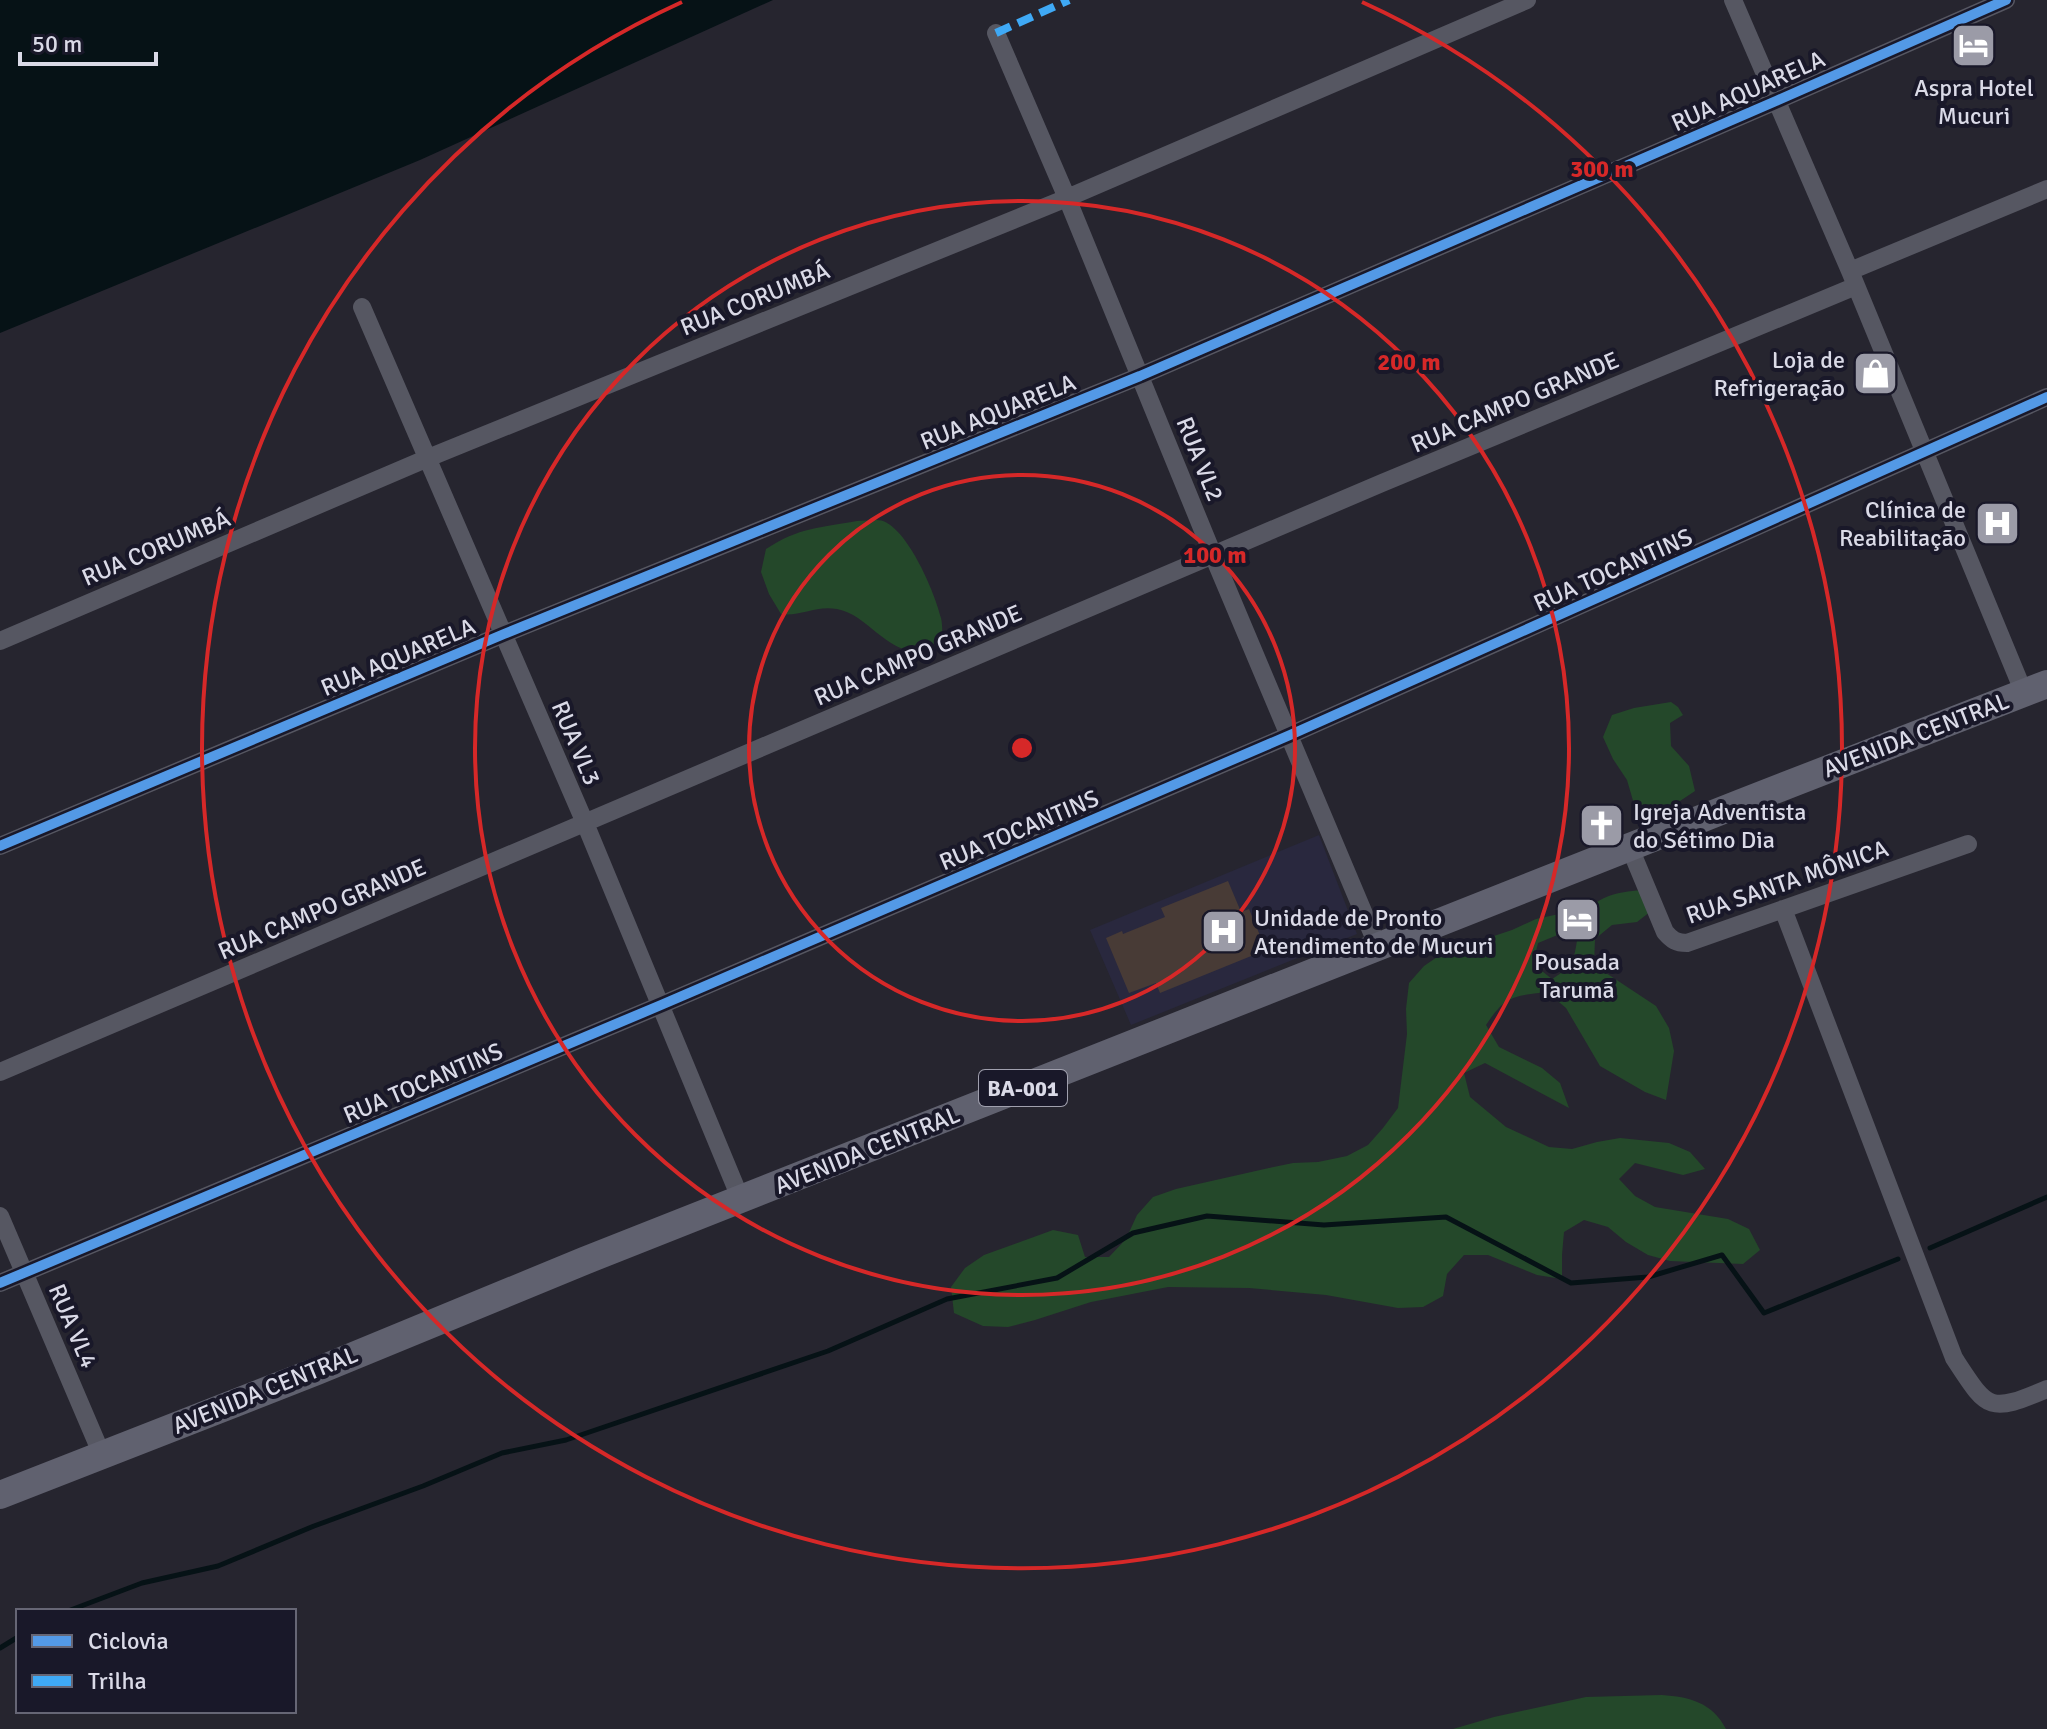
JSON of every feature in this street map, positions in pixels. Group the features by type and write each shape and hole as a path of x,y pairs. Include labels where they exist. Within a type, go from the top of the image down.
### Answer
{"main road":[{"name":"AVENIDA CENTRAL","path":"0,1495 317,1371 570,1266 2036,688"}],"street":[{"name":"RUA CORUMBÁ","path":"0,641 428,458 1067,198 1527,0"},
{"path":"1733,0 1923,451 2036,688"},
{"name":"RUA AQUARELA","path":"0,846 504,634 1140,376 2006,0"},
{"name":"RUA VL2","path":"996,33 1378,947"},
{"name":"RUA CAMPO GRANDE","path":"0,1072 1853,279 2047,189"},
{"name":"RUA VL3","path":"362,307 585,823 741,1200"},
{"name":"RUA TOCANTINS","path":"0,1283 661,1005 1290,735 2047,397"},
{"name":"RUA SANTA MÔNICA","path":"1630,848 1659,921 1671,940 1687,943 1968,844"},
{"path":"1783,909 1954,1358 1974,1389 1986,1401 2001,1405 2047,1389"},
{"name":"RUA VL4","path":"0,1216 102,1455"}],"shaded area":[{"path":"0,0 773,0 420,160 0,333"},
{"name":"Unidade de Pronto Atendimento de Mucuri","path":"1319,835 1357,934 1131,1025 1090,930"}],"green space":[{"path":"857,521 883,521 893,527 911,549 938,607 942,644 925,652 907,650 886,640 858,618 837,609 781,614 761,572 766,549 800,532"},
{"path":"1671,702 1683,715 1670,723 1671,746 1689,766 1695,791 1656,817 1634,804 1627,780 1603,737 1612,715"},
{"path":"1641,890 1655,908 1637,922 1612,925 1595,939 1594,965 1656,1006 1669,1028 1674,1051 1666,1100 1645,1092 1600,1066 1566,1008 1547,992 1511,999 1499,1008 1486,1025 1499,1047 1542,1068 1560,1083 1569,1108 1485,1063 1464,1073 1470,1097 1506,1127 1549,1147 1572,1149 1620,1138 1669,1143 1690,1152 1705,1169 1683,1175 1635,1163 1619,1179 1635,1196 1655,1207 1728,1219 1749,1229 1760,1250 1743,1264 1670,1261 1648,1255 1608,1227 1584,1220 1564,1232 1562,1279 1537,1275 1488,1255 1464,1255 1447,1274 1443,1296 1423,1307 1398,1308 1326,1295 1249,1288 1168,1287 1091,1302 1008,1327 983,1326 954,1313 951,1287 965,1268 984,1255 1053,1230 1078,1235 1085,1257 1109,1257 1126,1239 1137,1215 1153,1197 1269,1168 1347,1156 1368,1145 1398,1108 1407,1034 1409,983 1424,966 1443,953 1536,919 1559,914 1560,934 1538,943 1533,964 1552,979 1571,963 1580,925 1593,905 1615,894"},
{"path":"1586,1697 1681,1697 1707,1707 1726,1729 1453,1729"}],"building":[{"path":"1228,881 1241,912 1249,909 1266,950 1160,993 1156,983 1129,993 1106,938 1165,917 1161,908"}],"waterway":[{"path":"1930,1248 2047,1197"},
{"path":"73,1609 142,1583 218,1566 502,1453 566,1440 828,1351 947,1299 1057,1278 1133,1233 1207,1216 1324,1225 1446,1217 1571,1283 1648,1277 1722,1255 1764,1313 1898,1259"},
{"path":"0,1648 16,1638"}],"marked path":[{"path":"996,33 1069,0"}],"cycle path":[{"path":"0,846 504,634 1140,376 2006,0"},
{"path":"0,1283 661,1005 1290,735 2047,397"}],"place":[{"name":"Aspra Hotel Mucuri","path":"1974,46"},
{"name":"Loja de Refrigeração","path":"1876,374"},
{"name":"Clínica de Reabilitação","path":"1997,524"},
{"name":"Igreja Adventista do Sétimo Dia","path":"1602,826"},
{"name":"Pousada Tarumã","path":"1577,920"},
{"name":"Unidade de Pronto Atendimento de Mucuri","path":"1223,932"}]}
